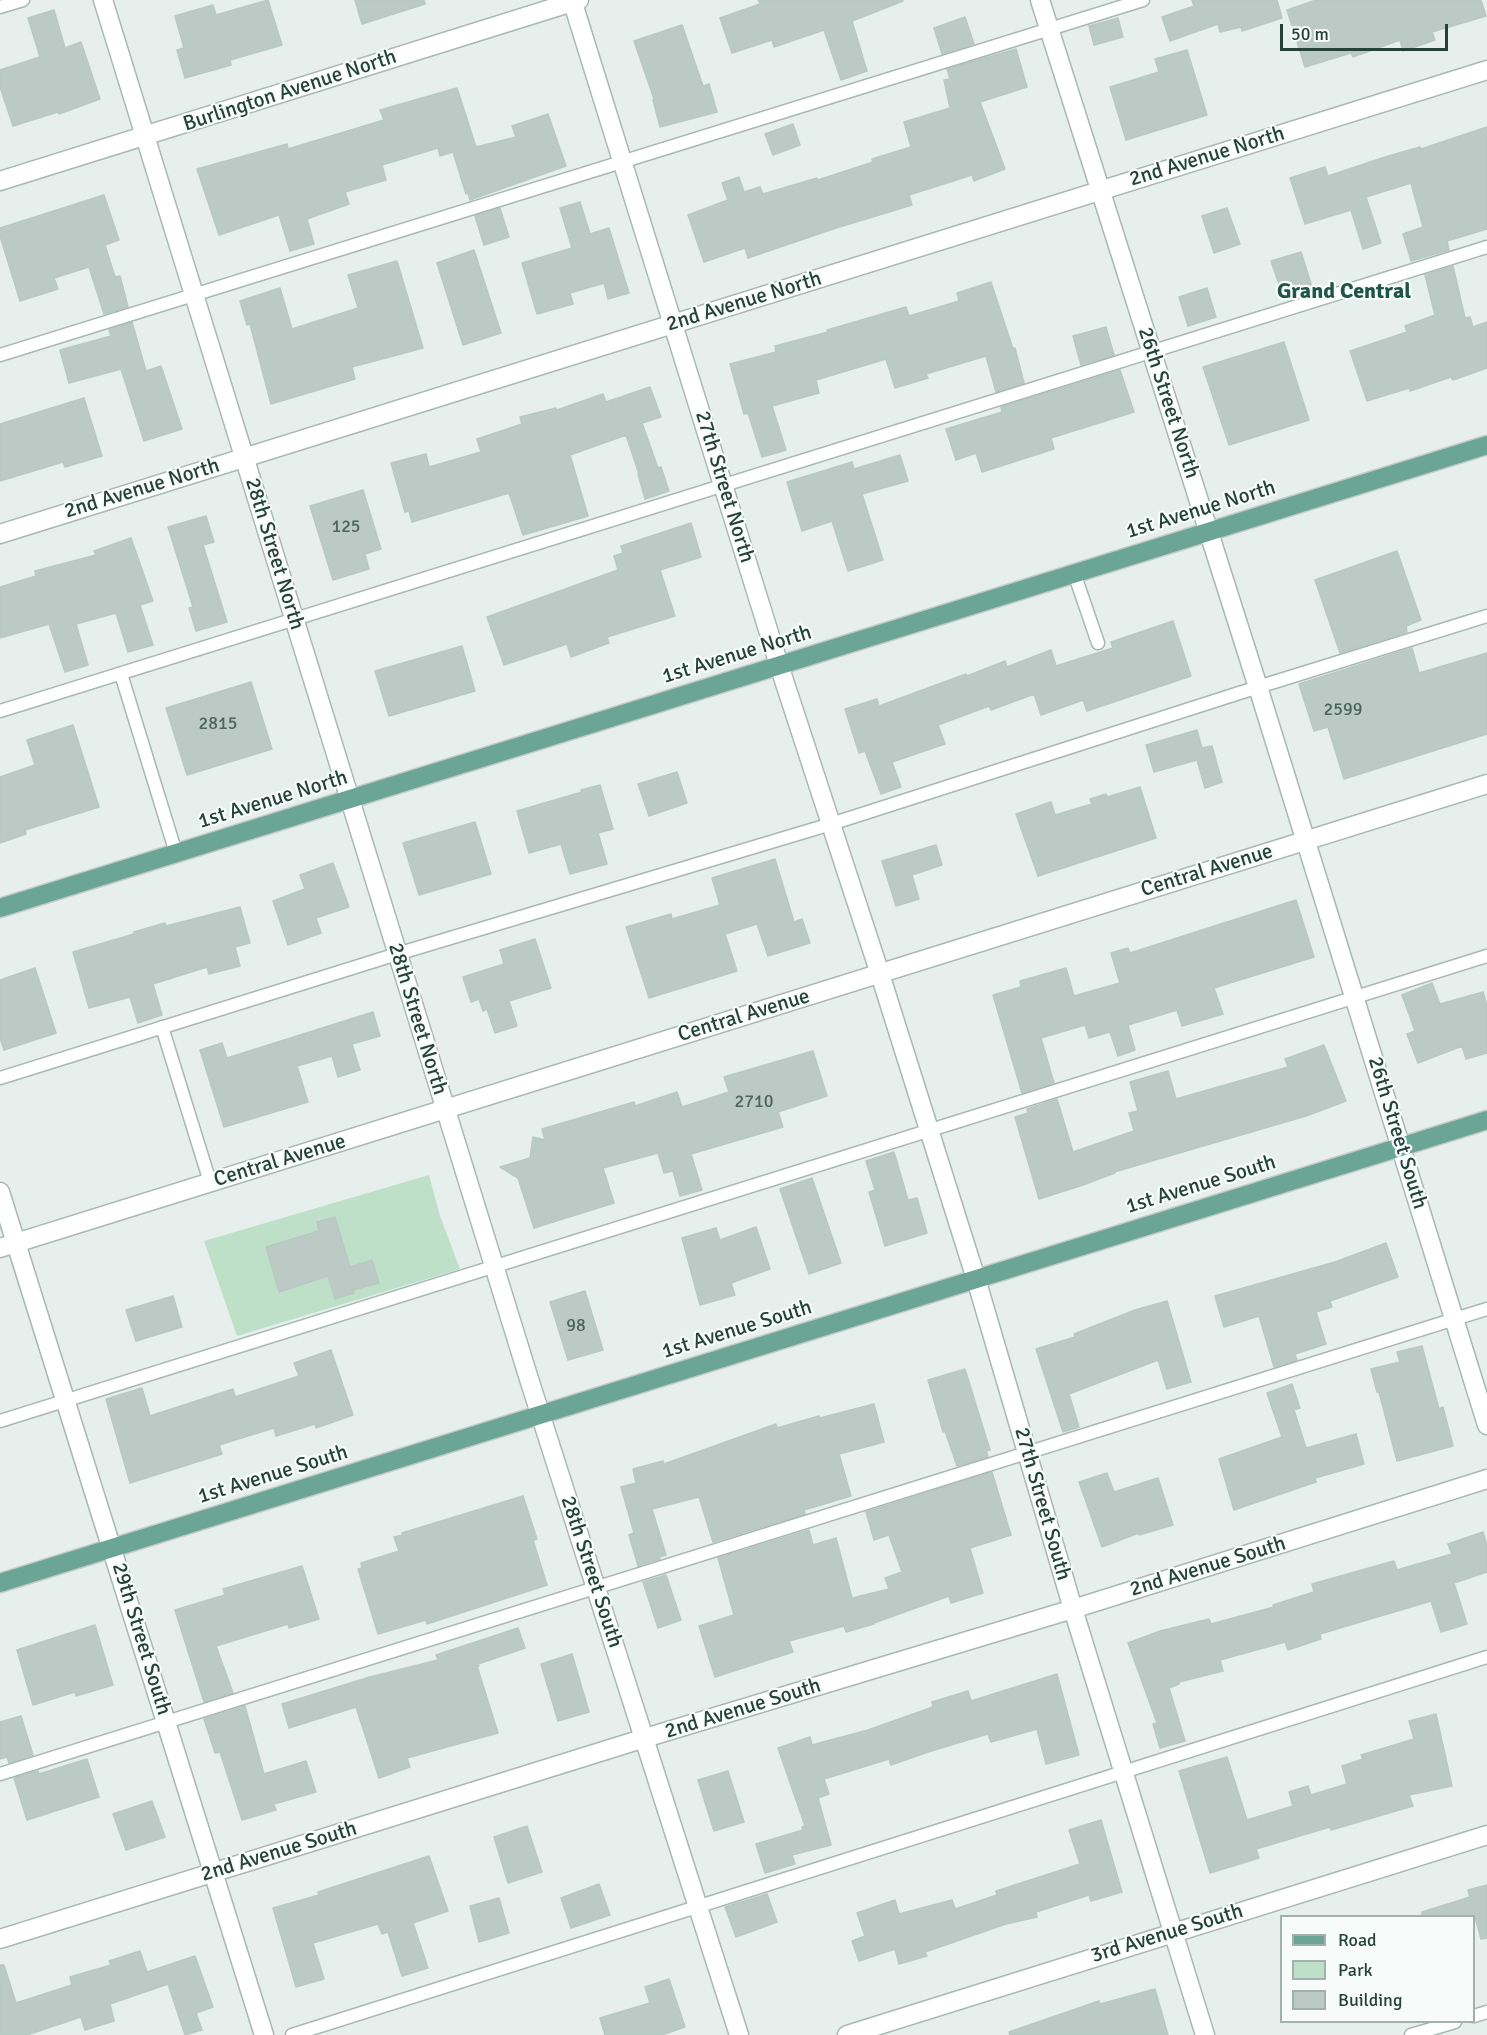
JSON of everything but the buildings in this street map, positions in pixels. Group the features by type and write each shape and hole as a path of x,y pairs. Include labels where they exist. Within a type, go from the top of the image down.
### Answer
{"main road":[{"name":"1st Avenue North","path":"0,908 1487,445"},
{"name":"1st Avenue South","path":"0,1583 1487,1120"}],"street":[{"name":"28th Street North","path":"103,0 445,1109"},
{"name":"26th Street North","path":"1040,0 1306,841"},
{"name":"Burlington Avenue North","path":"0,181 574,1"},
{"name":"27th Street North","path":"574,1 779,665 880,974"},
{"name":"2nd Avenue North","path":"0,534 1487,70"},
{"name":"Central Avenue","path":"8,1245 1487,784"},
{"name":"26th Street South","path":"1306,841 1487,1425"},
{"name":"27th Street South","path":"880,974 976,1279 1073,1609 1205,2035"},
{"name":"28th Street South","path":"445,1109 540,1415 739,2035"},
{"name":"29th Street South","path":"0,1192 8,1245 65,1400 264,2035"},
{"name":"2nd Avenue South","path":"0,1940 645,1738 1073,1609 1487,1479"},
{"name":"3rd Avenue South","path":"847,2035 1487,1835"}],"lane":[{"path":"0,7 23,0"},
{"path":"0,355 1143,0"},
{"path":"0,711 1487,247"},
{"path":"1074,573 1098,643"},
{"path":"0,1078 397,954 831,824 1487,616"},
{"path":"121,674 176,853"},
{"path":"0,1421 1487,956"},
{"path":"162,1027 210,1182"},
{"path":"0,1774 1487,1309"},
{"path":"292,2035 1487,1657"},
{"path":"1411,2035 1452,2023"}],"green space":[{"path":"429,1175 440,1216 460,1269 237,1336 204,1241"}],"district":[{"name":"Grand Central","path":"1344,292"}]}
